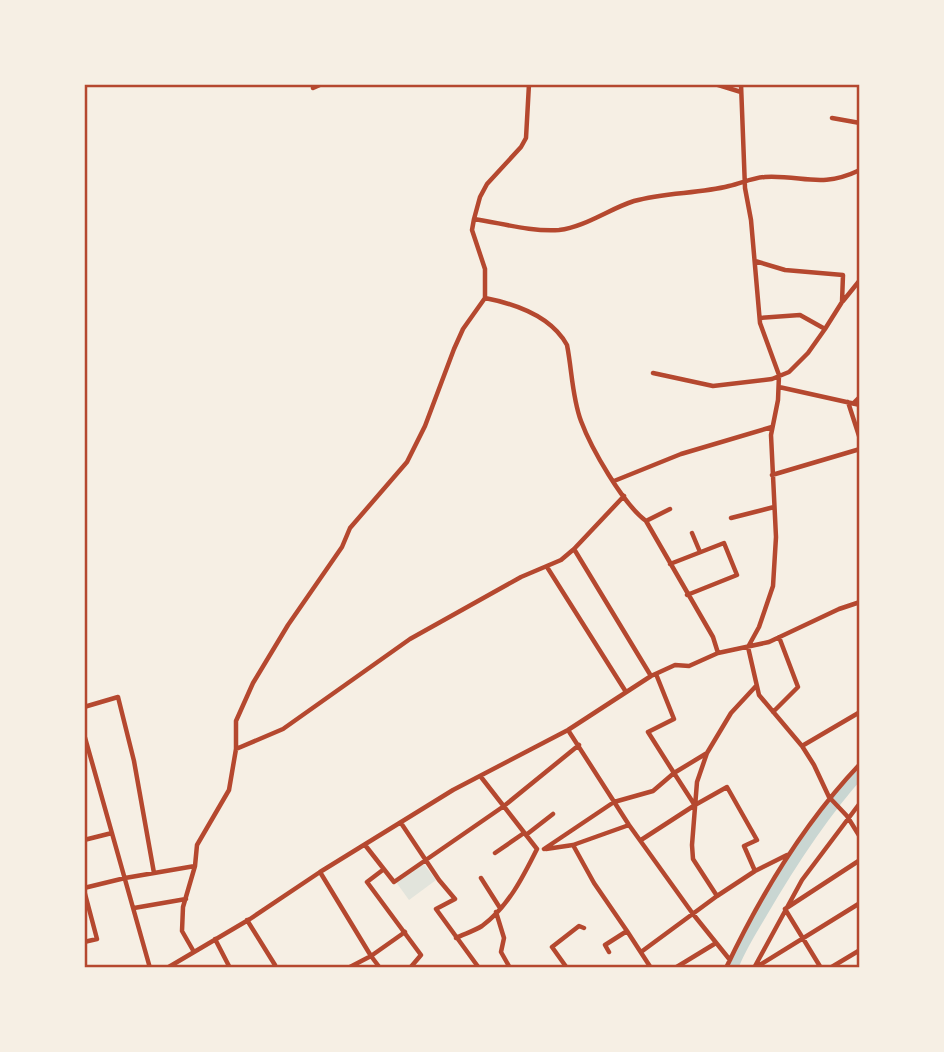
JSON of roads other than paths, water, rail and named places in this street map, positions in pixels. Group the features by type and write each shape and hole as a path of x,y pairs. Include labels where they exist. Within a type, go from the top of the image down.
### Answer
{"street":[{"path":"313,88 322,84"},
{"path":"194,952 182,931 183,907 195,866 197,845 229,790 236,748 236,720 253,683 342,547 350,528 407,462 425,426 463,329 485,299 485,269 472,230 474,219 486,184 521,147 526,138 529,84"},
{"path":"715,84 741,92"},
{"path":"741,84 746,181 760,318 779,375 773,426 772,475 776,537 773,586 759,627 748,647 759,695 802,746 830,799 847,816 860,837"},
{"path":"832,118 860,123"},
{"path":"474,219 534,229 558,230 620,206 663,194 728,187 767,177 826,180 842,178 860,170"},
{"path":"755,261 785,270 843,275 842,302"},
{"path":"653,373 713,386 762,380 789,372 808,353 860,280"},
{"path":"485,299 500,301 528,312 554,326 562,336 567,345 581,421 597,454 635,513 646,521 713,638 718,653"},
{"path":"760,318 800,315 825,329"},
{"path":"860,350 860,355"},
{"path":"778,387 854,404"},
{"path":"854,404 860,397"},
{"path":"854,404 860,439"},
{"path":"614,481 681,454 773,426"},
{"path":"772,475 860,449"},
{"path":"236,748 283,729 410,639 521,577 547,567 574,549 624,496"},
{"path":"731,518 774,507"},
{"path":"646,521 670,509"},
{"path":"692,533 700,552"},
{"path":"670,564 724,543 737,575 687,594"},
{"path":"574,549 653,675 674,719 648,732 695,805"},
{"path":"547,567 626,692"},
{"path":"170,967 453,790 568,730 653,675 675,665 688,666 718,653 779,637 860,602"},
{"path":"773,712 798,687 779,637"},
{"path":"717,896 693,859 697,782 707,753 731,713 757,685"},
{"path":"84,707 118,697 134,761 154,873"},
{"path":"802,746 860,712"},
{"path":"568,730 629,825 730,960"},
{"path":"84,734 150,968"},
{"path":"365,845 394,881 505,806 579,745"},
{"path":"544,849 614,802 653,791 707,753"},
{"path":"726,968 787,854 860,764"},
{"path":"481,777 537,849"},
{"path":"641,840 727,787 757,840 744,846 755,871"},
{"path":"755,968 802,880 847,816 860,803"},
{"path":"495,853 553,814"},
{"path":"401,823 455,900 436,909 479,968"},
{"path":"537,849 573,845 629,825"},
{"path":"84,840 112,833"},
{"path":"573,845 594,883 651,968"},
{"path":"456,938 481,926 498,910 519,884 537,849"},
{"path":"641,952 717,896 787,854"},
{"path":"785,909 860,860"},
{"path":"84,942 97,939 84,889 125,877 195,866"},
{"path":"384,869 367,881 421,955 410,968"},
{"path":"320,872 380,968"},
{"path":"481,878 498,910 504,938 500,952 510,968"},
{"path":"134,908 186,899"},
{"path":"755,968 860,903"},
{"path":"785,909 821,968"},
{"path":"247,920 275,965"},
{"path":"568,968 552,947 579,926 583,928"},
{"path":"605,946 627,931"},
{"path":"348,968 371,956 405,932"},
{"path":"215,939 230,968"},
{"path":"600,941 609,952"},
{"path":"675,968 716,943"},
{"path":"830,968 860,950"}],"waterway":[{"path":"732,968 794,859 832,805 860,772"}]}
